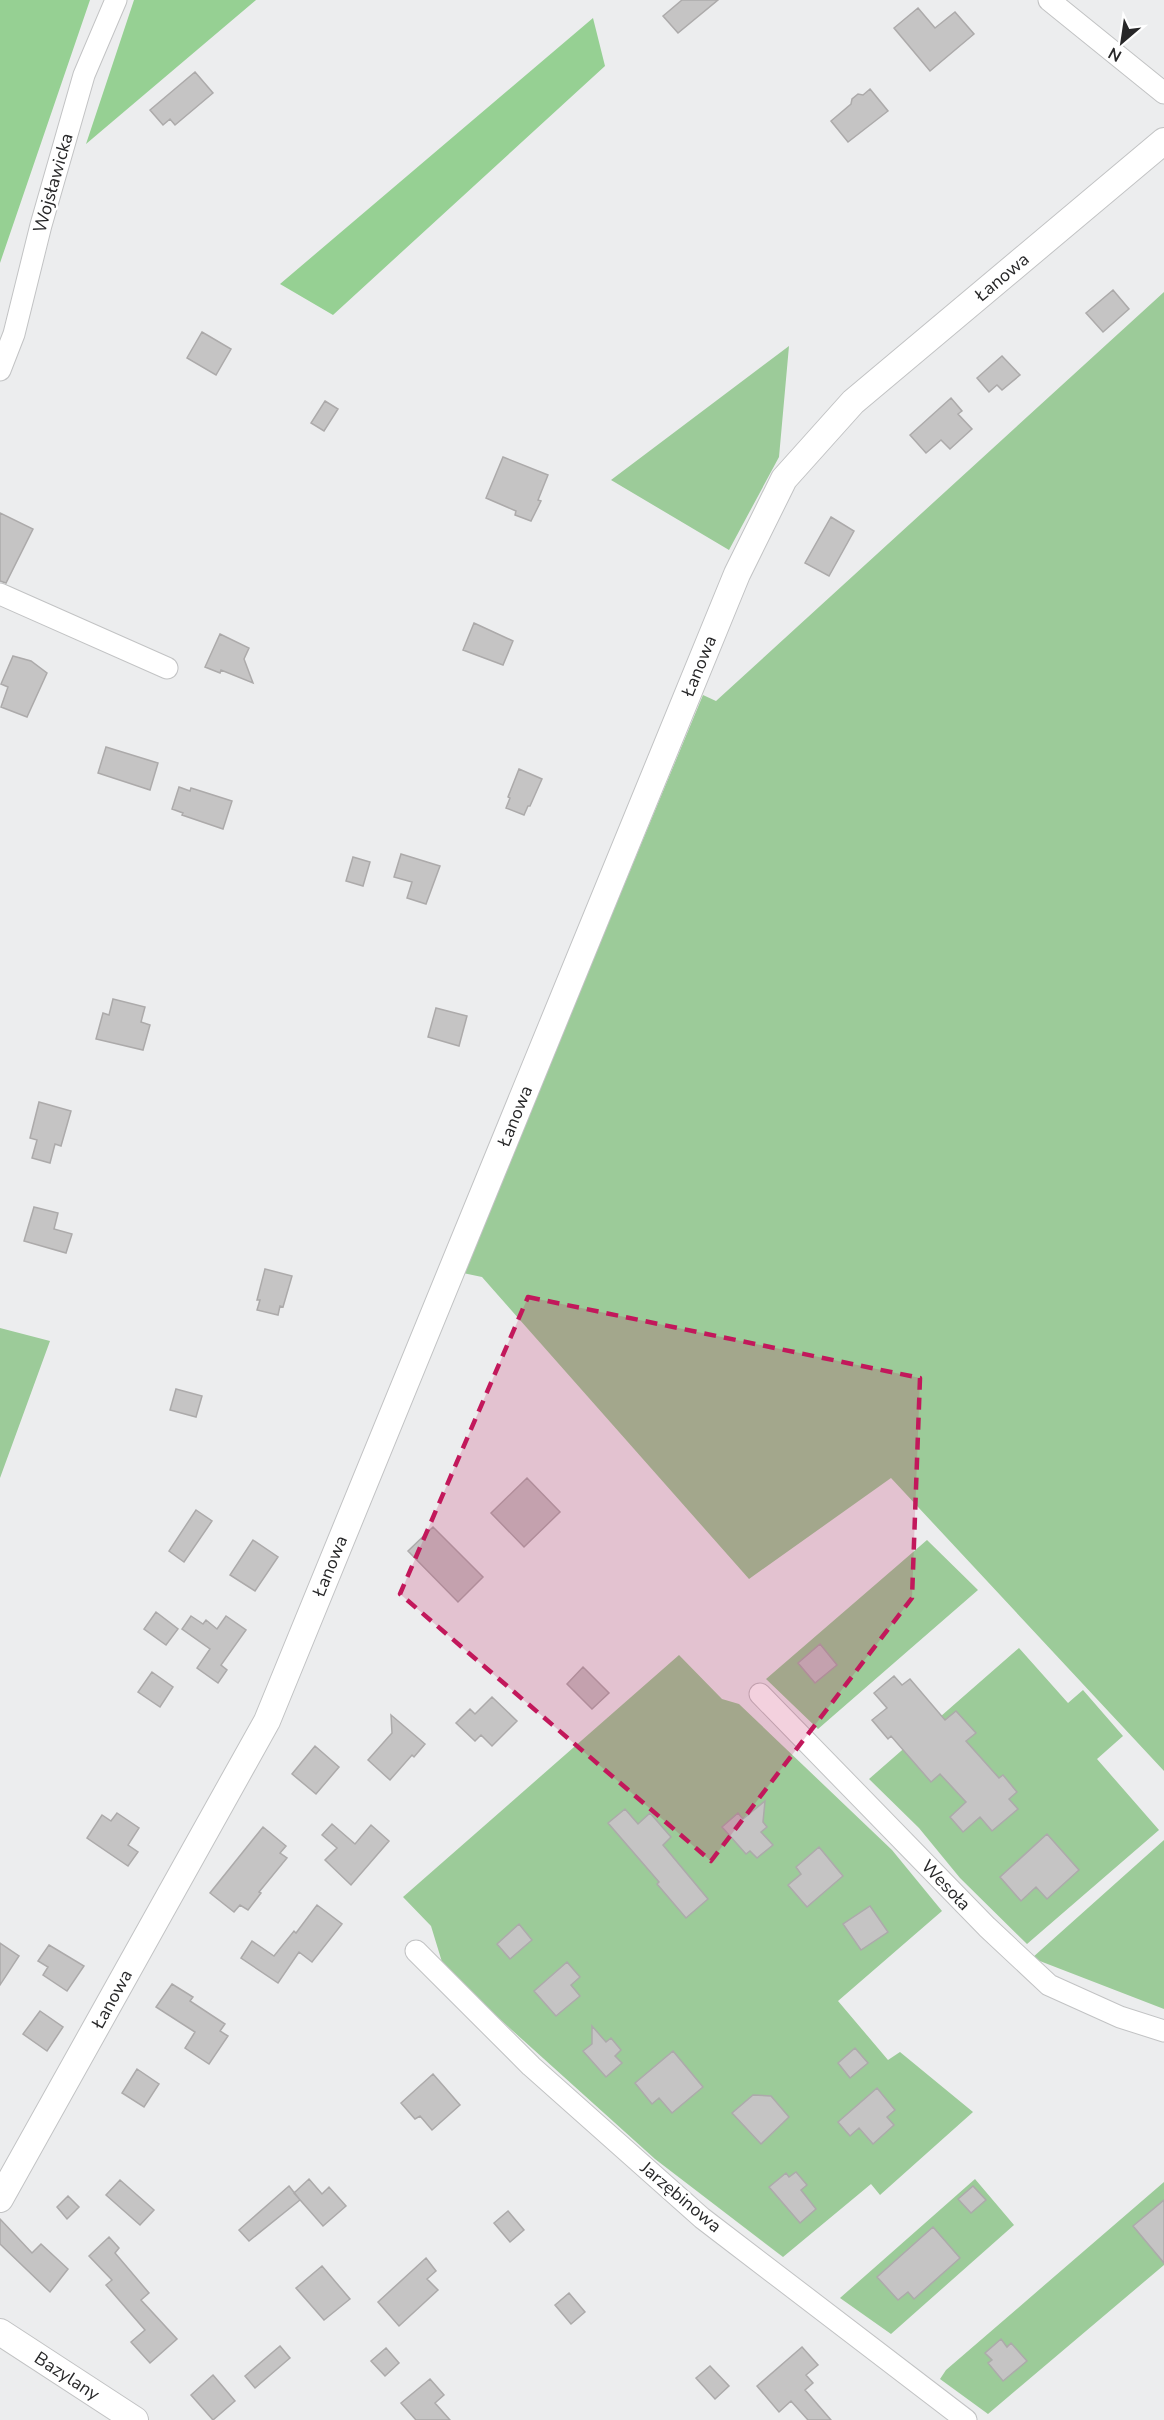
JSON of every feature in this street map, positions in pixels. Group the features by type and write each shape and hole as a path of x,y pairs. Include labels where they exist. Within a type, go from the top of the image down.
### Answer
{"street":[{"name":"Wojsławicka","path":"0,370 14,334 41,225 84,75 116,0"},
{"path":"1049,0 1164,93"},
{"name":"Łanowa","path":"0,2199 267,1721 737,574 784,479 853,402 1164,141"},
{"path":"0,594 167,668"},
{"name":"Wesoła","path":"760,1694 987,1927 1049,1985 1120,2017 1164,2031"},
{"name":"Jarzębinowa","path":"416,1951 531,2066 702,2218 966,2420"},
{"name":"Bazylany","path":"0,2332 135,2420"}],"highlighted area":[{"path":"528,1297 920,1378 912,1598 711,1861 400,1594"}],"green space":[{"path":"0,0 90,0 0,263"},
{"path":"134,0 256,0 86,144"},
{"path":"593,18 605,66 333,315 280,284"},
{"path":"1164,292 1164,1771 891,1478 749,1579 482,1277 463,1273 703,695 716,701"},
{"path":"789,346 779,457 729,550 611,480"},
{"path":"0,1328 50,1341 0,1478"},
{"path":"927,1540 978,1590 818,1729 766,1679"},
{"path":"1019,1648 1068,1703 1083,1690 1123,1736 1097,1759 1159,1830 1027,1944 960,1878 919,1828 869,1779"},
{"path":"679,1655 722,1699 739,1704 892,1850 942,1911 838,2001 888,2060 900,2052 973,2112 880,2195 871,2184 783,2257 655,2159 493,2013 442,1962 431,1926 403,1897"},
{"path":"1164,1840 1164,2009 1032,1958"},
{"path":"975,2179 1014,2225 891,2334 840,2298"},
{"path":"1164,2182 1164,2265 988,2414 940,2379 946,2370"}],"building":[{"path":"682,0 718,0 678,33 663,16"},
{"path":"918,8 935,28 955,12 974,34 930,71 894,28"},
{"path":"195,72 213,93 175,125 170,119 163,125 150,110"},
{"path":"870,89 888,111 848,142 831,121 851,104 852,99 858,94 863,95"},
{"path":"1113,290 1129,309 1103,332 1086,313"},
{"path":"202,332 231,349 216,375 187,358"},
{"path":"1002,356 1020,375 1002,390 997,385 989,392 977,378"},
{"path":"951,398 962,411 958,414 972,429 950,449 941,440 926,453 910,435"},
{"path":"325,401 338,409 324,431 311,423"},
{"path":"503,457 548,475 538,500 541,501 531,521 515,515 516,511 486,498"},
{"path":"0,513 33,529 6,583 0,581"},
{"path":"831,517 854,531 829,576 805,563"},
{"path":"474,623 513,641 503,665 463,650"},
{"path":"220,634 249,648 244,659 253,683 221,670 220,673 205,667"},
{"path":"13,656 31,661 47,673 27,717 1,707 8,687 1,684"},
{"path":"106,747 158,763 150,790 98,773"},
{"path":"519,769 542,779 524,815 506,808"},
{"path":"179,787 190,791 191,788 232,801 223,829 182,815 183,813 172,809"},
{"path":"401,854 440,866 426,904 407,898 412,882 394,877"},
{"path":"353,857 370,862 363,886 346,881"},
{"path":"113,999 145,1007 141,1022 150,1025 143,1050 96,1039 103,1013 109,1015"},
{"path":"436,1008 467,1016 459,1046 428,1037"},
{"path":"39,1102 71,1111 61,1146 55,1144 50,1163 32,1158 37,1140 30,1138"},
{"path":"34,1207 58,1213 54,1229 72,1234 66,1253 24,1241"},
{"path":"265,1269 292,1276 283,1307 280,1306 278,1315 257,1310 260,1300 257,1300"},
{"path":"176,1389 202,1396 196,1417 170,1410"},
{"path":"527,1478 560,1512 524,1547 491,1513"},
{"path":"196,1510 212,1521 184,1562 169,1551"},
{"path":"433,1527 483,1577 458,1602 408,1551"},
{"path":"253,1540 278,1557 255,1591 230,1575"},
{"path":"156,1612 178,1629 166,1645 144,1629"},
{"path":"191,1616 203,1624 206,1620 217,1629 226,1616 246,1630 221,1665 227,1670 218,1683 197,1668 210,1649 182,1629"},
{"path":"820,1644 837,1665 815,1683 798,1663"},
{"path":"583,1667 609,1693 592,1709 567,1684"},
{"path":"152,1672 173,1687 160,1707 138,1692"},
{"path":"894,1676 902,1685 910,1679 945,1720 956,1711 976,1733 966,1741 999,1778 1003,1775 1017,1792 1009,1799 1018,1809 992,1831 980,1817 963,1832 950,1817 966,1802 940,1774 931,1782 891,1736 888,1739 872,1720 887,1708 874,1693"},
{"path":"492,1697 517,1721 492,1746 481,1735 475,1741 456,1723 470,1709 475,1714"},
{"path":"391,1715 425,1744 390,1780 368,1760 392,1733"},
{"path":"315,1746 339,1767 316,1794 292,1774"},
{"path":"765,1801 763,1822 767,1827 761,1832 773,1845 757,1858 750,1851 746,1854 722,1827 738,1813 743,1819"},
{"path":"625,1809 638,1824 650,1813 671,1837 663,1845 708,1899 686,1918 657,1884 659,1882 608,1823"},
{"path":"117,1813 139,1828 128,1845 138,1852 128,1866 87,1838 102,1815 111,1821"},
{"path":"332,1824 355,1844 371,1825 389,1841 351,1885 325,1860 337,1848 322,1835"},
{"path":"263,1827 286,1846 280,1853 287,1858 259,1892 261,1893 248,1910 240,1905 234,1912 210,1893"},
{"path":"1047,1834 1079,1870 1047,1899 1036,1887 1021,1901 1000,1877"},
{"path":"819,1847 843,1876 807,1907 788,1885 801,1874 796,1867"},
{"path":"317,1905 342,1924 312,1962 299,1952 278,1983 241,1958 252,1941 274,1956 294,1931 296,1933"},
{"path":"870,1906 888,1932 861,1950 843,1924"},
{"path":"519,1924 532,1940 510,1959 497,1944"},
{"path":"0,1943 19,1956 0,1985"},
{"path":"49,1945 84,1966 67,1991 43,1975 48,1967 38,1961"},
{"path":"567,1962 580,1977 571,1985 580,1996 556,2016 534,1991"},
{"path":"172,1984 193,1997 190,2001 225,2024 220,2031 228,2036 209,2064 185,2048 195,2032 156,2007"},
{"path":"40,2011 63,2027 47,2051 23,2034"},
{"path":"592,2026 606,2042 611,2038 621,2050 615,2056 622,2063 606,2077 583,2051 592,2044"},
{"path":"855,2048 868,2063 850,2078 838,2063"},
{"path":"673,2051 703,2087 672,2113 659,2098 652,2104 635,2083"},
{"path":"137,2069 159,2084 144,2107 122,2093"},
{"path":"433,2074 460,2105 432,2130 420,2116 415,2119 401,2103"},
{"path":"877,2088 895,2110 887,2117 894,2125 873,2144 859,2128 850,2136 838,2122"},
{"path":"753,2095 771,2096 789,2117 761,2144 732,2113"},
{"path":"796,2172 807,2185 801,2190 816,2209 800,2223 769,2187 786,2173 789,2177"},
{"path":"309,2179 322,2194 329,2187 346,2206 323,2226 294,2193"},
{"path":"120,2180 154,2210 140,2225 106,2195"},
{"path":"289,2186 300,2200 249,2241 239,2230"},
{"path":"973,2186 986,2200 971,2213 958,2199"},
{"path":"68,2196 79,2207 67,2219 57,2207"},
{"path":"1164,2200 1164,2263 1133,2226"},
{"path":"508,2211 524,2230 510,2242 494,2223"},
{"path":"0,2219 32,2253 41,2244 68,2269 50,2292 0,2244"},
{"path":"933,2227 960,2258 914,2299 908,2292 898,2300 877,2277"},
{"path":"109,2237 119,2248 115,2253 149,2293 141,2300 177,2339 150,2363 131,2342 145,2330 106,2285 112,2280 89,2256"},
{"path":"426,2258 436,2271 427,2279 438,2290 399,2326 378,2302"},
{"path":"322,2266 350,2299 324,2320 296,2288"},
{"path":"569,2293 585,2312 571,2324 555,2305"},
{"path":"1001,2339 1007,2347 1011,2343 1027,2361 1003,2381 988,2363 992,2360 985,2353"},
{"path":"280,2346 290,2358 255,2388 245,2376"},
{"path":"802,2347 818,2365 806,2375 813,2383 805,2390 831,2420 808,2420 791,2401 779,2412 757,2386"},
{"path":"386,2348 399,2363 385,2376 371,2361"},
{"path":"710,2366 729,2386 715,2399 696,2378"},
{"path":"213,2375 235,2401 213,2420 191,2395"},
{"path":"430,2379 444,2395 435,2403 450,2420 416,2420 401,2403"}]}
